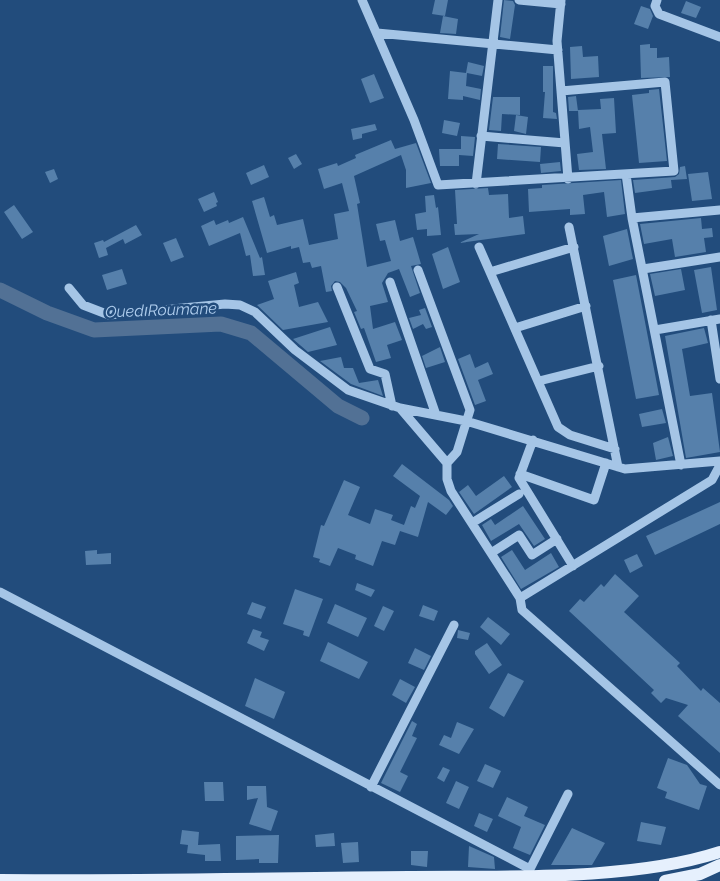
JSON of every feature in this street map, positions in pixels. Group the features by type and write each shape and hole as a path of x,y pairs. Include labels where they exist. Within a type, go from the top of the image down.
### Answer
{"main road":[{"path":"0,880 464,879 530,874 647,873 720,852"},
{"path":"665,881 700,874 720,865"}],"street":[{"path":"362,0 414,120 436,184 476,184 568,179 674,171 665,82 561,91"},
{"path":"476,184 498,0"},
{"path":"520,0 561,2 558,50 568,179"},
{"path":"657,0 655,6 659,14 720,37"},
{"path":"377,33 558,50"},
{"path":"481,136 565,143"},
{"path":"626,174 632,218 681,464"},
{"path":"632,218 720,210"},
{"path":"569,227 599,366 618,467"},
{"path":"479,247 539,381 555,422 563,432 615,449"},
{"path":"490,272 574,248"},
{"path":"642,269 720,257"},
{"path":"418,270 470,410 456,452 448,463 447,479 451,491 520,598 522,610 720,785"},
{"path":"390,282 436,415"},
{"path":"337,287 370,369 385,374 396,407 448,463"},
{"path":"69,288 83,305 109,315 204,305 240,306 255,312 295,350 348,390 396,407 466,421 625,469 720,463 712,480 520,598"},
{"path":"515,328 586,306"},
{"path":"655,330 716,319 720,378"},
{"path":"539,381 599,366"},
{"path":"532,440 519,478 573,566"},
{"path":"520,474 594,500 606,463"},
{"path":"472,524 519,494"},
{"path":"490,553 519,535 532,555 557,539"},
{"path":"0,592 371,786 530,874 568,794"},
{"path":"371,786 454,625"}],"building":[{"path":"435,0 448,0 445,16 432,14"},
{"path":"504,0 513,1 515,5 510,39 500,37"},
{"path":"686,1 701,7 696,18 681,13"},
{"path":"641,6 650,9 653,16 648,29 634,24"},
{"path":"443,16 458,19 456,34 440,33"},
{"path":"650,44 650,48 657,48 657,58 669,57 670,77 641,78 640,45"},
{"path":"582,46 583,57 598,56 599,77 571,79 570,47"},
{"path":"468,62 484,66 482,76 467,73 466,86 481,89 480,100 463,96 463,100 448,99 450,71 466,73"},
{"path":"543,66 553,66 553,112 556,113 557,119 543,118 545,92 543,92"},
{"path":"374,74 384,98 370,103 361,79"},
{"path":"659,89 667,161 639,163 632,95 649,93 649,90"},
{"path":"576,96 578,111 569,111 568,97"},
{"path":"493,97 520,97 520,115 502,114 501,131 489,130"},
{"path":"614,98 616,133 602,134 606,169 579,170 577,154 593,152 590,127 579,129 578,110 601,109 600,99"},
{"path":"516,115 528,117 526,134 514,131"},
{"path":"444,120 460,123 457,136 442,133"},
{"path":"375,124 377,130 362,134 362,138 353,140 351,129"},
{"path":"461,136 475,137 473,156 459,155 459,166 440,166 439,149 461,149"},
{"path":"391,140 395,149 416,143 431,183 406,188 406,170 401,155 354,176 360,203 357,204 367,267 391,261 385,240 380,241 376,224 395,220 400,241 413,237 421,264 411,266 420,293 410,297 399,269 388,273 382,283 388,302 370,306 373,329 395,322 402,340 387,345 391,358 376,362 364,328 361,329 354,312 357,311 346,288 340,282 335,281 331,286 332,291 326,292 321,266 312,268 310,262 303,263 299,247 291,249 291,246 267,253 252,201 264,197 270,217 274,215 277,225 303,219 309,245 338,239 334,214 349,211 342,183 324,189 318,169 337,163 338,166 356,158 355,155"},
{"path":"498,144 541,147 540,162 497,159"},
{"path":"296,154 302,164 294,169 288,158"},
{"path":"560,162 561,171 541,173 540,164"},
{"path":"264,165 269,177 251,185 246,173"},
{"path":"685,166 687,179 671,180 672,188 635,193 633,180 675,177 679,174 680,167"},
{"path":"54,169 58,179 50,183 45,172"},
{"path":"708,172 712,199 692,201 688,174"},
{"path":"621,180 625,214 607,217 604,192 583,195 585,214 570,215 570,209 529,212 528,189 542,188 542,185"},
{"path":"488,188 489,195 508,194 509,218 523,216 525,234 459,243 479,234 455,235 454,224 457,224 455,190"},
{"path":"214,192 218,202 216,203 217,206 204,212 198,199"},
{"path":"434,195 436,208 438,207 441,235 427,236 427,229 417,230 415,214 426,212 425,196"},
{"path":"14,205 33,232 22,239 4,212"},
{"path":"243,217 260,258 262,257 265,275 253,276 250,255 246,256 240,233 209,246 201,226 214,220 216,225 228,220 229,223"},
{"path":"701,218 702,229 712,228 713,237 704,238 706,252 675,257 672,239 644,244 640,224"},
{"path":"136,225 142,235 125,244 123,239 106,248 108,255 99,258 94,243 103,240 104,242"},
{"path":"627,229 633,259 609,266 603,236"},
{"path":"176,238 184,257 171,262 163,243"},
{"path":"448,247 460,282 443,289 432,254"},
{"path":"711,267 717,310 702,313 694,270"},
{"path":"122,269 127,284 107,290 102,275"},
{"path":"681,269 685,290 655,296 650,274"},
{"path":"296,272 299,283 294,285 299,307 318,302 328,322 283,330 257,305 274,299 268,281"},
{"path":"636,275 659,395 636,399 613,280"},
{"path":"425,308 432,327 426,329 423,324 413,329 409,318 421,315 419,310"},
{"path":"330,327 337,345 308,352 293,339"},
{"path":"704,328 708,343 682,349 690,396 712,393 720,452 686,458 665,336"},
{"path":"440,347 445,362 426,368 422,356"},
{"path":"470,354 475,368 488,362 493,374 478,380 486,401 475,405 458,359"},
{"path":"341,357 344,368 353,368 359,383 378,380 383,396 351,384 320,361"},
{"path":"662,409 666,423 642,427 639,414"},
{"path":"668,437 673,456 656,460 653,443"},
{"path":"402,464 449,500 453,506 446,515 428,502 418,537 400,531 395,545 382,541 373,566 355,559 356,555 338,548 330,566 319,562 320,559 313,557 321,525 324,526 344,480 360,487 348,515 370,524 375,509 393,515 391,520 404,525 411,506 415,508 420,496 393,476"},
{"path":"504,476 512,487 474,514 459,492 468,485 476,496"},
{"path":"720,502 720,524 655,555 646,536"},
{"path":"523,506 545,539 534,546 519,524 491,541 482,525 491,519 495,525"},
{"path":"97,550 97,554 111,553 111,564 86,565 85,551"},
{"path":"512,550 525,570 551,553 559,567 521,589 501,557"},
{"path":"637,554 643,566 630,573 624,560"},
{"path":"615,574 639,596 624,612 680,663 677,666 701,691 703,688 720,703 720,753 678,716 688,705 666,698 661,703 651,693 654,690 569,611 580,599 584,602 601,584 604,587"},
{"path":"357,583 375,590 371,597 355,590"},
{"path":"295,589 323,599 309,637 303,635 304,631 283,624"},
{"path":"252,602 266,607 261,619 247,614"},
{"path":"335,604 367,618 358,637 327,623"},
{"path":"423,605 438,611 434,621 419,616"},
{"path":"383,606 394,611 384,631 374,626"},
{"path":"488,617 510,634 501,645 480,627"},
{"path":"253,629 262,632 260,637 269,640 264,651 247,643"},
{"path":"458,630 470,633 468,640 457,638"},
{"path":"328,642 368,662 359,679 320,661"},
{"path":"487,643 502,665 489,674 475,654 475,651"},
{"path":"415,648 431,656 424,670 408,663"},
{"path":"508,673 524,681 504,717 489,708"},
{"path":"255,678 285,692 274,719 245,706"},
{"path":"400,679 415,687 406,703 392,695"},
{"path":"412,721 417,724 412,736 417,738 400,772 408,776 400,792 381,783"},
{"path":"457,722 474,729 459,754 439,745 444,735 451,738"},
{"path":"668,758 687,765 700,784 707,786 699,810 665,798 667,792 657,788"},
{"path":"485,764 501,771 493,788 477,781"},
{"path":"443,767 450,770 444,782 437,778"},
{"path":"456,781 469,787 459,809 446,803"},
{"path":"204,782 223,782 224,801 205,801"},
{"path":"247,786 266,786 267,807 278,811 271,831 249,824 258,798 247,800"},
{"path":"507,797 528,807 524,816 545,825 530,855 513,848 521,827 498,816"},
{"path":"479,813 493,819 487,832 474,826"},
{"path":"641,822 666,827 661,845 637,841"},
{"path":"572,828 605,843 592,865 551,865"},
{"path":"182,830 199,832 198,845 220,844 221,861 205,861 205,855 187,853 188,845 180,844"},
{"path":"334,833 335,846 316,847 315,835"},
{"path":"279,835 278,863 259,863 259,859 236,860 236,836"},
{"path":"358,842 359,862 343,863 341,843"},
{"path":"469,846 494,857 495,869 468,867"},
{"path":"411,851 428,851 427,867 411,865"}],"waterway":[{"name":"Oued Roumane","path":"0,290 47,313 94,330 221,324 251,333 338,406 362,418"}]}
